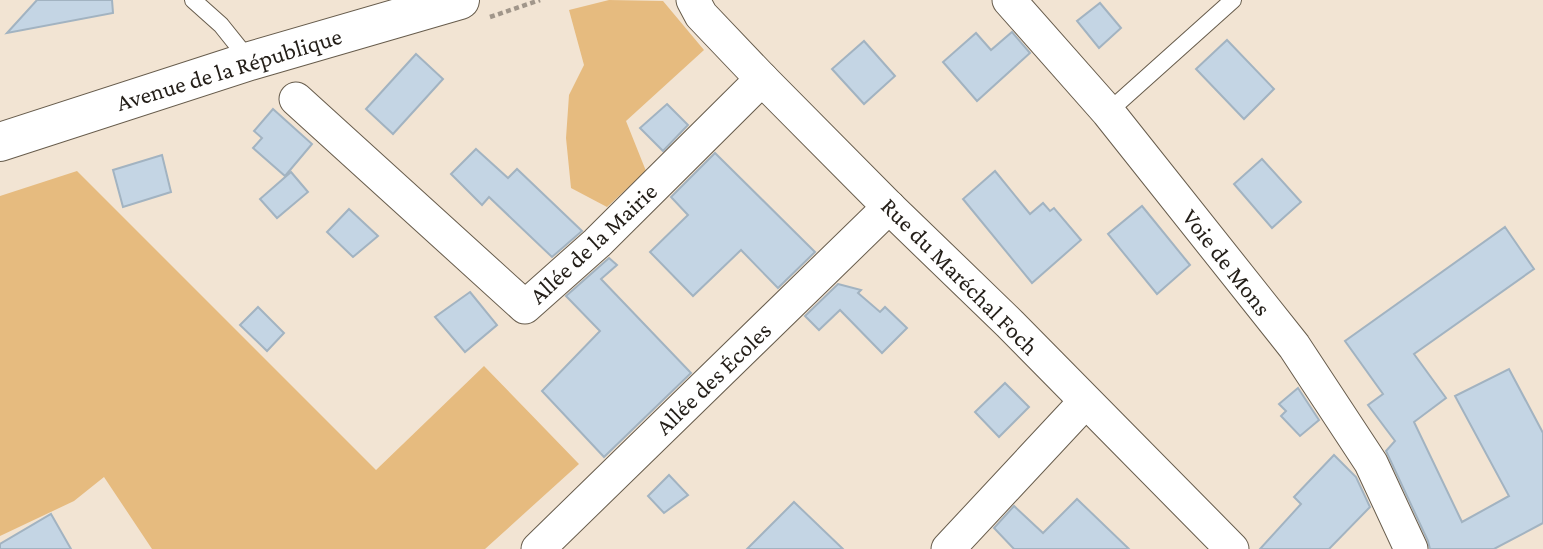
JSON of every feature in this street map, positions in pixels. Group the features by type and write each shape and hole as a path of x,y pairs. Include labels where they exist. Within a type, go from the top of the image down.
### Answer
{"main road":[{"name":"Avenue de la République","path":"0,142 250,61 460,0"}],"street":[{"name":"Rue du Maréchal Foch","path":"692,0 701,15 762,79 1010,324 1232,549"},
{"name":"Voie de Mons","path":"1009,0 1108,113 1294,346 1371,463 1411,549"},
{"name":"Allée de la Mairie","path":"296,99 525,307 597,243 762,79"},
{"name":"Allée des Écoles","path":"537,549 889,207"},
{"path":"948,549 1085,402"}],"lane":[{"path":"193,0 221,25 250,61"},
{"path":"1108,113 1233,0"}],"shaded area":[{"path":"609,0 663,1 704,50 626,121 646,171 607,207 571,188 566,138 569,95 584,65 569,10"},
{"path":"77,171 376,470 484,366 579,464 485,549 152,549 104,477 74,501 0,536 0,196"}],"building":[{"path":"37,0 112,0 113,13 7,33"},
{"path":"1100,3 1121,28 1099,48 1077,21"},
{"path":"1012,32 1030,53 977,101 943,62 976,33 991,50"},
{"path":"1227,40 1274,89 1244,119 1196,69"},
{"path":"864,41 895,76 864,104 832,69"},
{"path":"416,54 443,79 393,134 366,109"},
{"path":"667,104 688,125 663,151 640,128"},
{"path":"273,109 312,144 285,176 253,148 262,138 254,131"},
{"path":"476,149 508,178 517,169 582,231 552,257 489,197 482,205 451,174"},
{"path":"715,153 815,252 778,288 741,250 693,296 650,252 688,215 671,197"},
{"path":"162,155 171,192 123,207 113,170"},
{"path":"1262,159 1301,202 1272,228 1234,184"},
{"path":"995,171 1030,214 1043,203 1050,211 1054,208 1081,240 1032,283 963,199"},
{"path":"291,172 308,192 277,218 260,199"},
{"path":"1142,206 1190,265 1157,294 1108,234"},
{"path":"349,209 378,236 353,257 327,232"},
{"path":"1505,227 1534,269 1414,354 1446,398 1414,422 1462,522 1509,496 1455,396 1509,369 1543,433 1543,523 1494,549 1430,549 1386,451 1395,441 1368,405 1383,394 1345,341"},
{"path":"609,258 617,265 601,279 691,373 604,457 542,391 600,331 566,296"},
{"path":"838,284 861,290 858,293 880,312 885,307 907,328 882,353 840,310 819,330 805,316"},
{"path":"470,292 497,325 465,352 435,317"},
{"path":"258,307 284,333 267,351 240,325"},
{"path":"1005,383 1029,407 999,437 975,412"},
{"path":"1298,388 1319,420 1300,436 1281,416 1286,411 1279,404"},
{"path":"1334,455 1356,477 1370,507 1329,549 1260,549 1301,504 1294,497"},
{"path":"669,475 688,495 664,513 648,496"},
{"path":"1077,499 1129,549 1014,549 994,528 1014,506 1043,533"},
{"path":"794,502 843,549 747,549"},
{"path":"51,514 71,549 0,549 0,544"}]}
